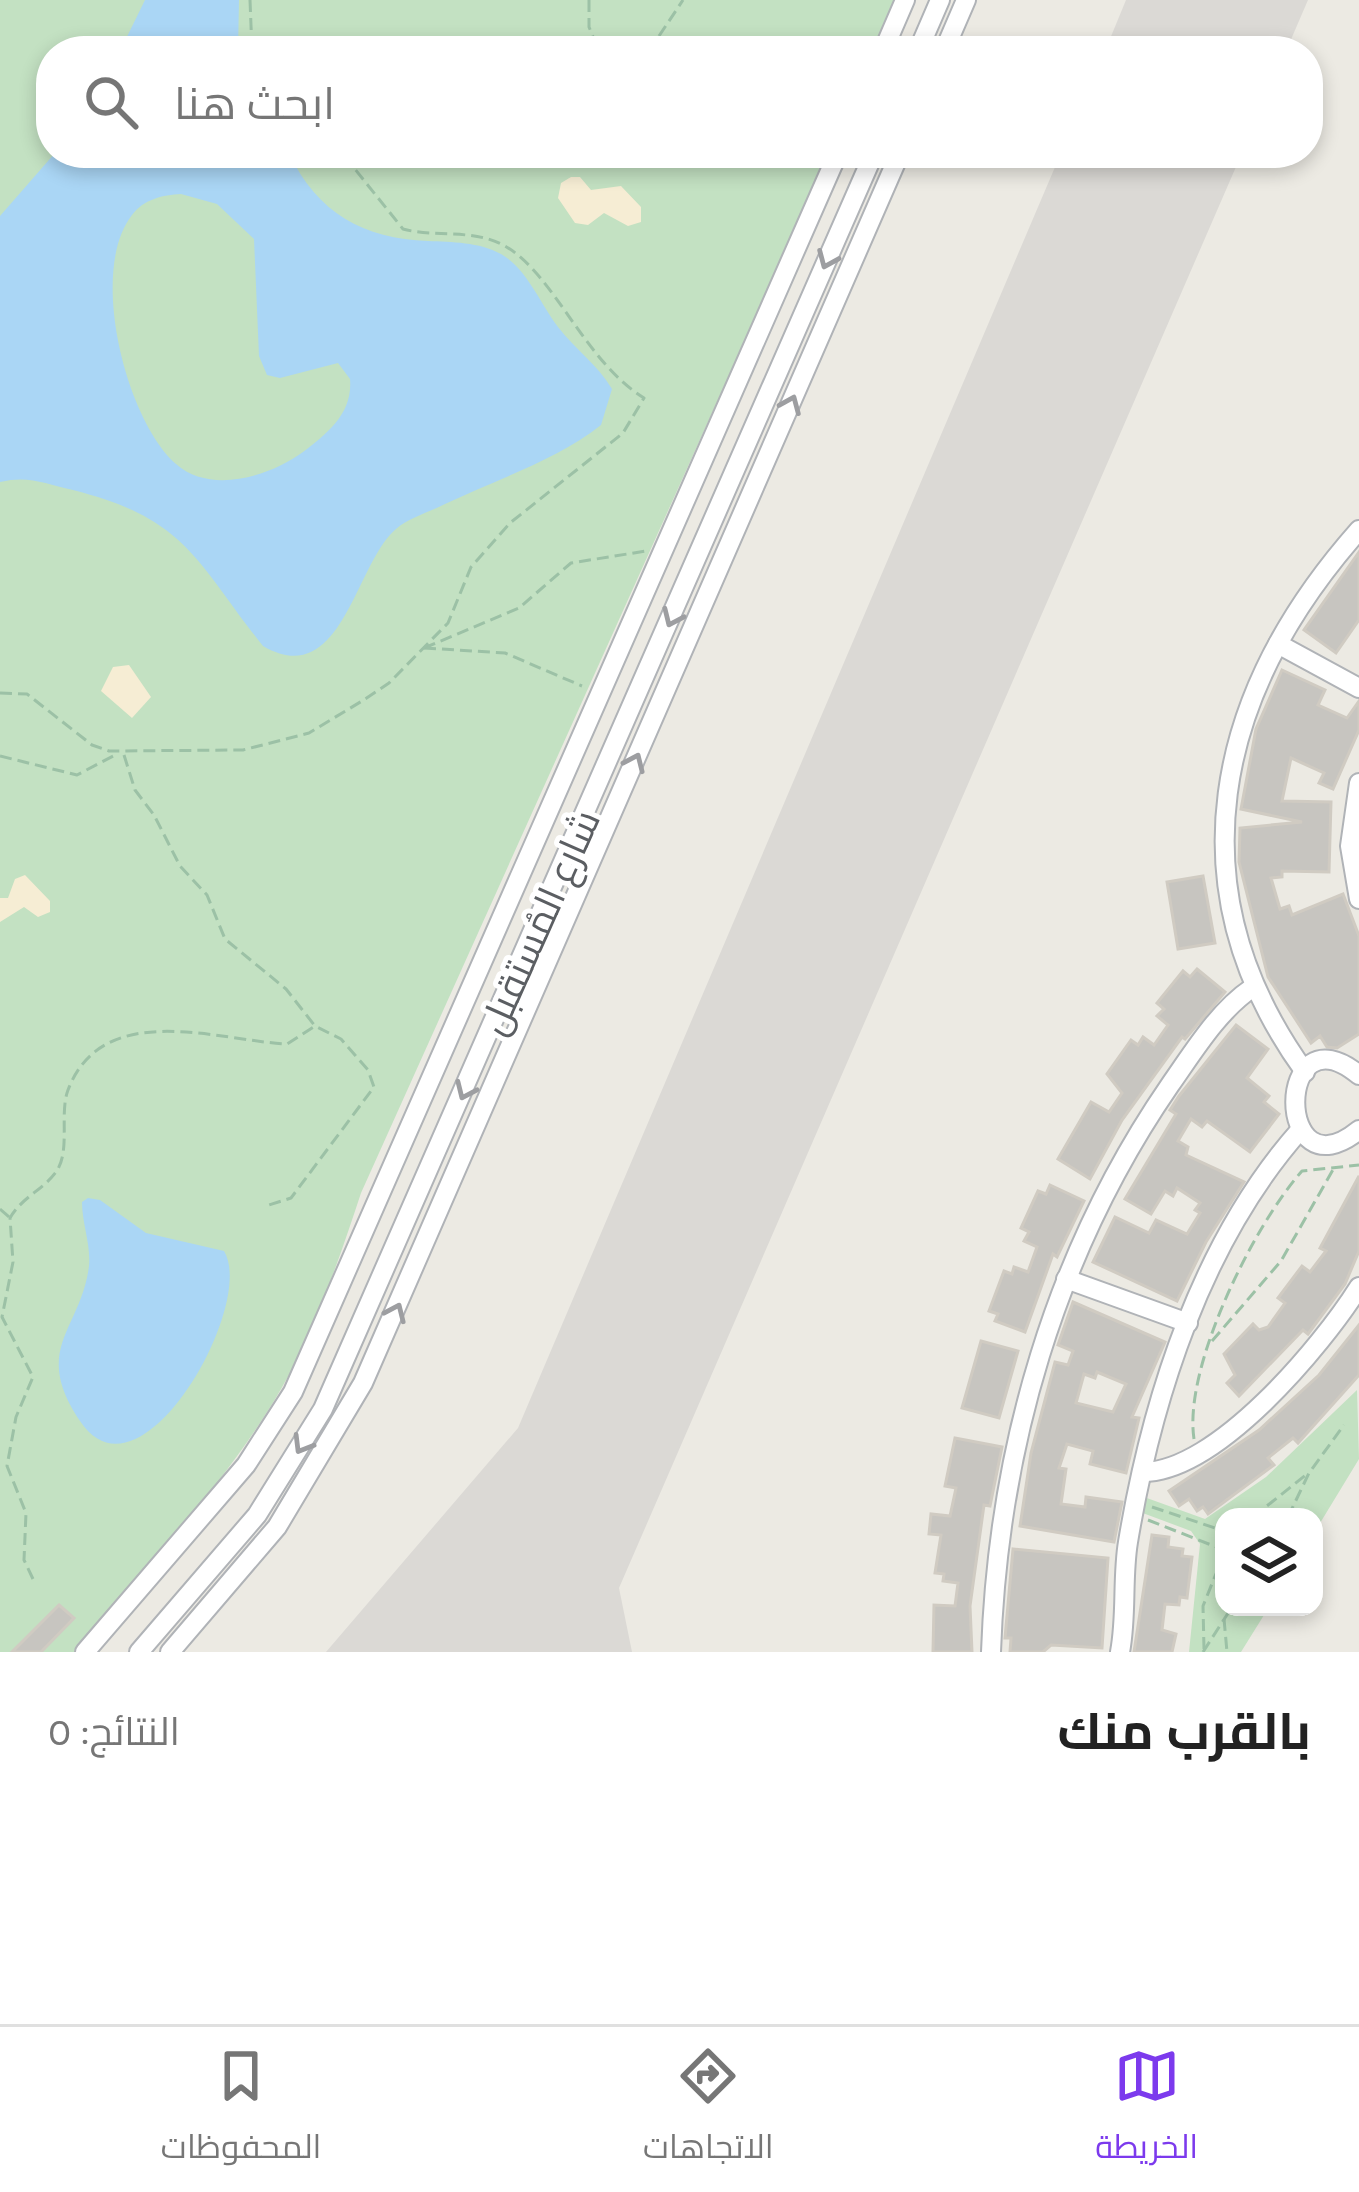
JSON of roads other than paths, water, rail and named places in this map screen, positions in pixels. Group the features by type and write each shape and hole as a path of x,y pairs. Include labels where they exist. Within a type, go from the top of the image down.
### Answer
{"street":[{"path":"889,36 905,0"},
{"path":"924,36 940,0"},
{"path":"950,36 966,0"},
{"path":"85,1652 245,1465 283,1411 831,168"},
{"name":"شارع المُستقبل","path":"139,1652 257,1515 323,1409 867,168"},
{"name":"شارع المُستقبل","path":"170,1652 277,1527 364,1383 893,168"},
{"path":"1305,1072 1252,988 1227,899 1223,814 1243,726 1278,644 1305,596 1359,530"},
{"path":"1278,644 1359,688"},
{"path":"1359,783 1350,847 1359,899"},
{"path":"991,1652 996,1566 1015,1445 1066,1279 1118,1171 1160,1100 1228,1007 1252,988"},
{"path":"1357,1068 1323,1064 1305,1072 1292,1100 1301,1129 1331,1142 1359,1130"},
{"path":"1120,1652 1142,1472 1188,1323 1234,1228 1301,1129"},
{"path":"1066,1279 1188,1323"},
{"path":"1142,1472 1172,1468 1196,1453 1291,1374 1359,1287"}],"water":[{"path":"145,0 239,0 238,36 127,36"},
{"path":"42,168 297,168 328,207 363,228 405,239 475,245 510,260 558,327 612,389 601,425 584,437 396,529 329,638 311,652 290,656 263,646 203,566 165,529 111,502 45,483 0,482 0,216","holes":["181,194 217,204 254,239 259,356 267,375 280,378 338,363 350,379 350,391 330,430 290,461 240,479 206,479 176,464 158,443 129,381 113,307 119,240 142,205"]},
{"path":"100,1200 146,1233 224,1251 230,1277 224,1313 187,1390 161,1421 132,1440 105,1442 80,1421 60,1375 63,1340 89,1266 82,1202"}]}
